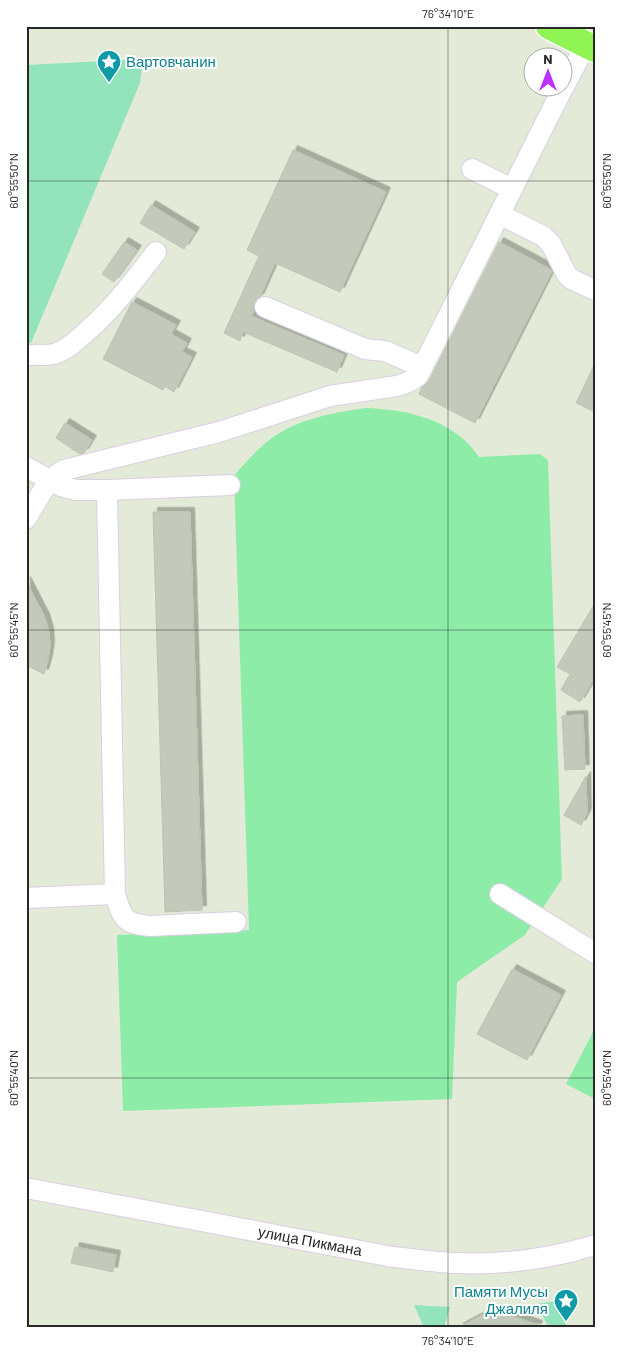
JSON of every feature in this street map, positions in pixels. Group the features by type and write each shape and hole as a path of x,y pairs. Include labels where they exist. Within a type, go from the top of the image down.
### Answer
{"main road":[{"path":"549,26 590,46"}],"street":[{"path":"574,71 590,46"},
{"path":"26,519 50,481 59,473 76,466 160,448 219,432 330,396 405,384 418,376 558,98"},
{"path":"472,169 512,189"},
{"path":"499,214 544,236 552,244 567,275 573,280 595,290"},
{"path":"26,356 54,354 71,345 97,323 115,304 156,252"},
{"path":"265,307 365,349 385,351 422,367"},
{"path":"26,467 50,481 70,489 107,490 230,485"},
{"path":"107,490 115,894 120,910 126,920 137,924 150,926 236,922"},
{"path":"26,898 115,894"},
{"path":"500,894 595,952"},
{"name":"улица Пикмана","path":"26,1188 393,1257 429,1261 456,1263 499,1262 540,1258 595,1245"}],"green space":[{"path":"143,59 140,83 31,343 26,345 26,65"},
{"path":"365,408 397,411 429,419 457,434 469,444 479,457 540,454 548,460 562,879 525,935 457,982 452,1099 123,1111 117,935 249,930 234,476 261,447 284,430 323,416"},
{"path":"595,1028 595,1099 566,1084"},
{"path":"570,1299 575,1306 564,1320 567,1328 549,1328 536,1304"},
{"path":"414,1305 450,1307 444,1328 424,1328"}],"building":[{"path":"293,150 386,192 340,292 275,263 260,297 254,303 254,310 251,316 344,355 337,372 243,332 240,341 224,333 259,256 247,250"},
{"path":"151,205 195,232 184,249 140,223"},
{"path":"124,242 137,250 114,282 102,274"},
{"path":"499,242 552,271 475,423 419,394 422,387 429,381"},
{"path":"132,302 176,325 171,334 187,343 182,352 192,357 174,392 165,386 163,390 103,359"},
{"path":"595,363 595,412 576,403"},
{"path":"65,423 92,440 84,453 80,454 56,438"},
{"path":"153,512 190,512 202,910 165,912"},
{"path":"26,581 45,618 49,632 50,646 44,674 26,665"},
{"path":"595,603 595,677 580,702 561,690 570,674 557,667"},
{"path":"583,715 585,769 565,770 562,716"},
{"path":"586,776 587,813 581,825 564,815"},
{"path":"512,969 561,995 527,1060 477,1034"},
{"path":"75,1247 116,1255 113,1272 71,1263"},
{"path":"497,1311 538,1325 537,1328 458,1328 488,1312"}],"place":[{"name":"Вартовчанин","path":"109,83"},
{"name":"Памяти Мусы Джалиля","path":"566,1322"}]}
